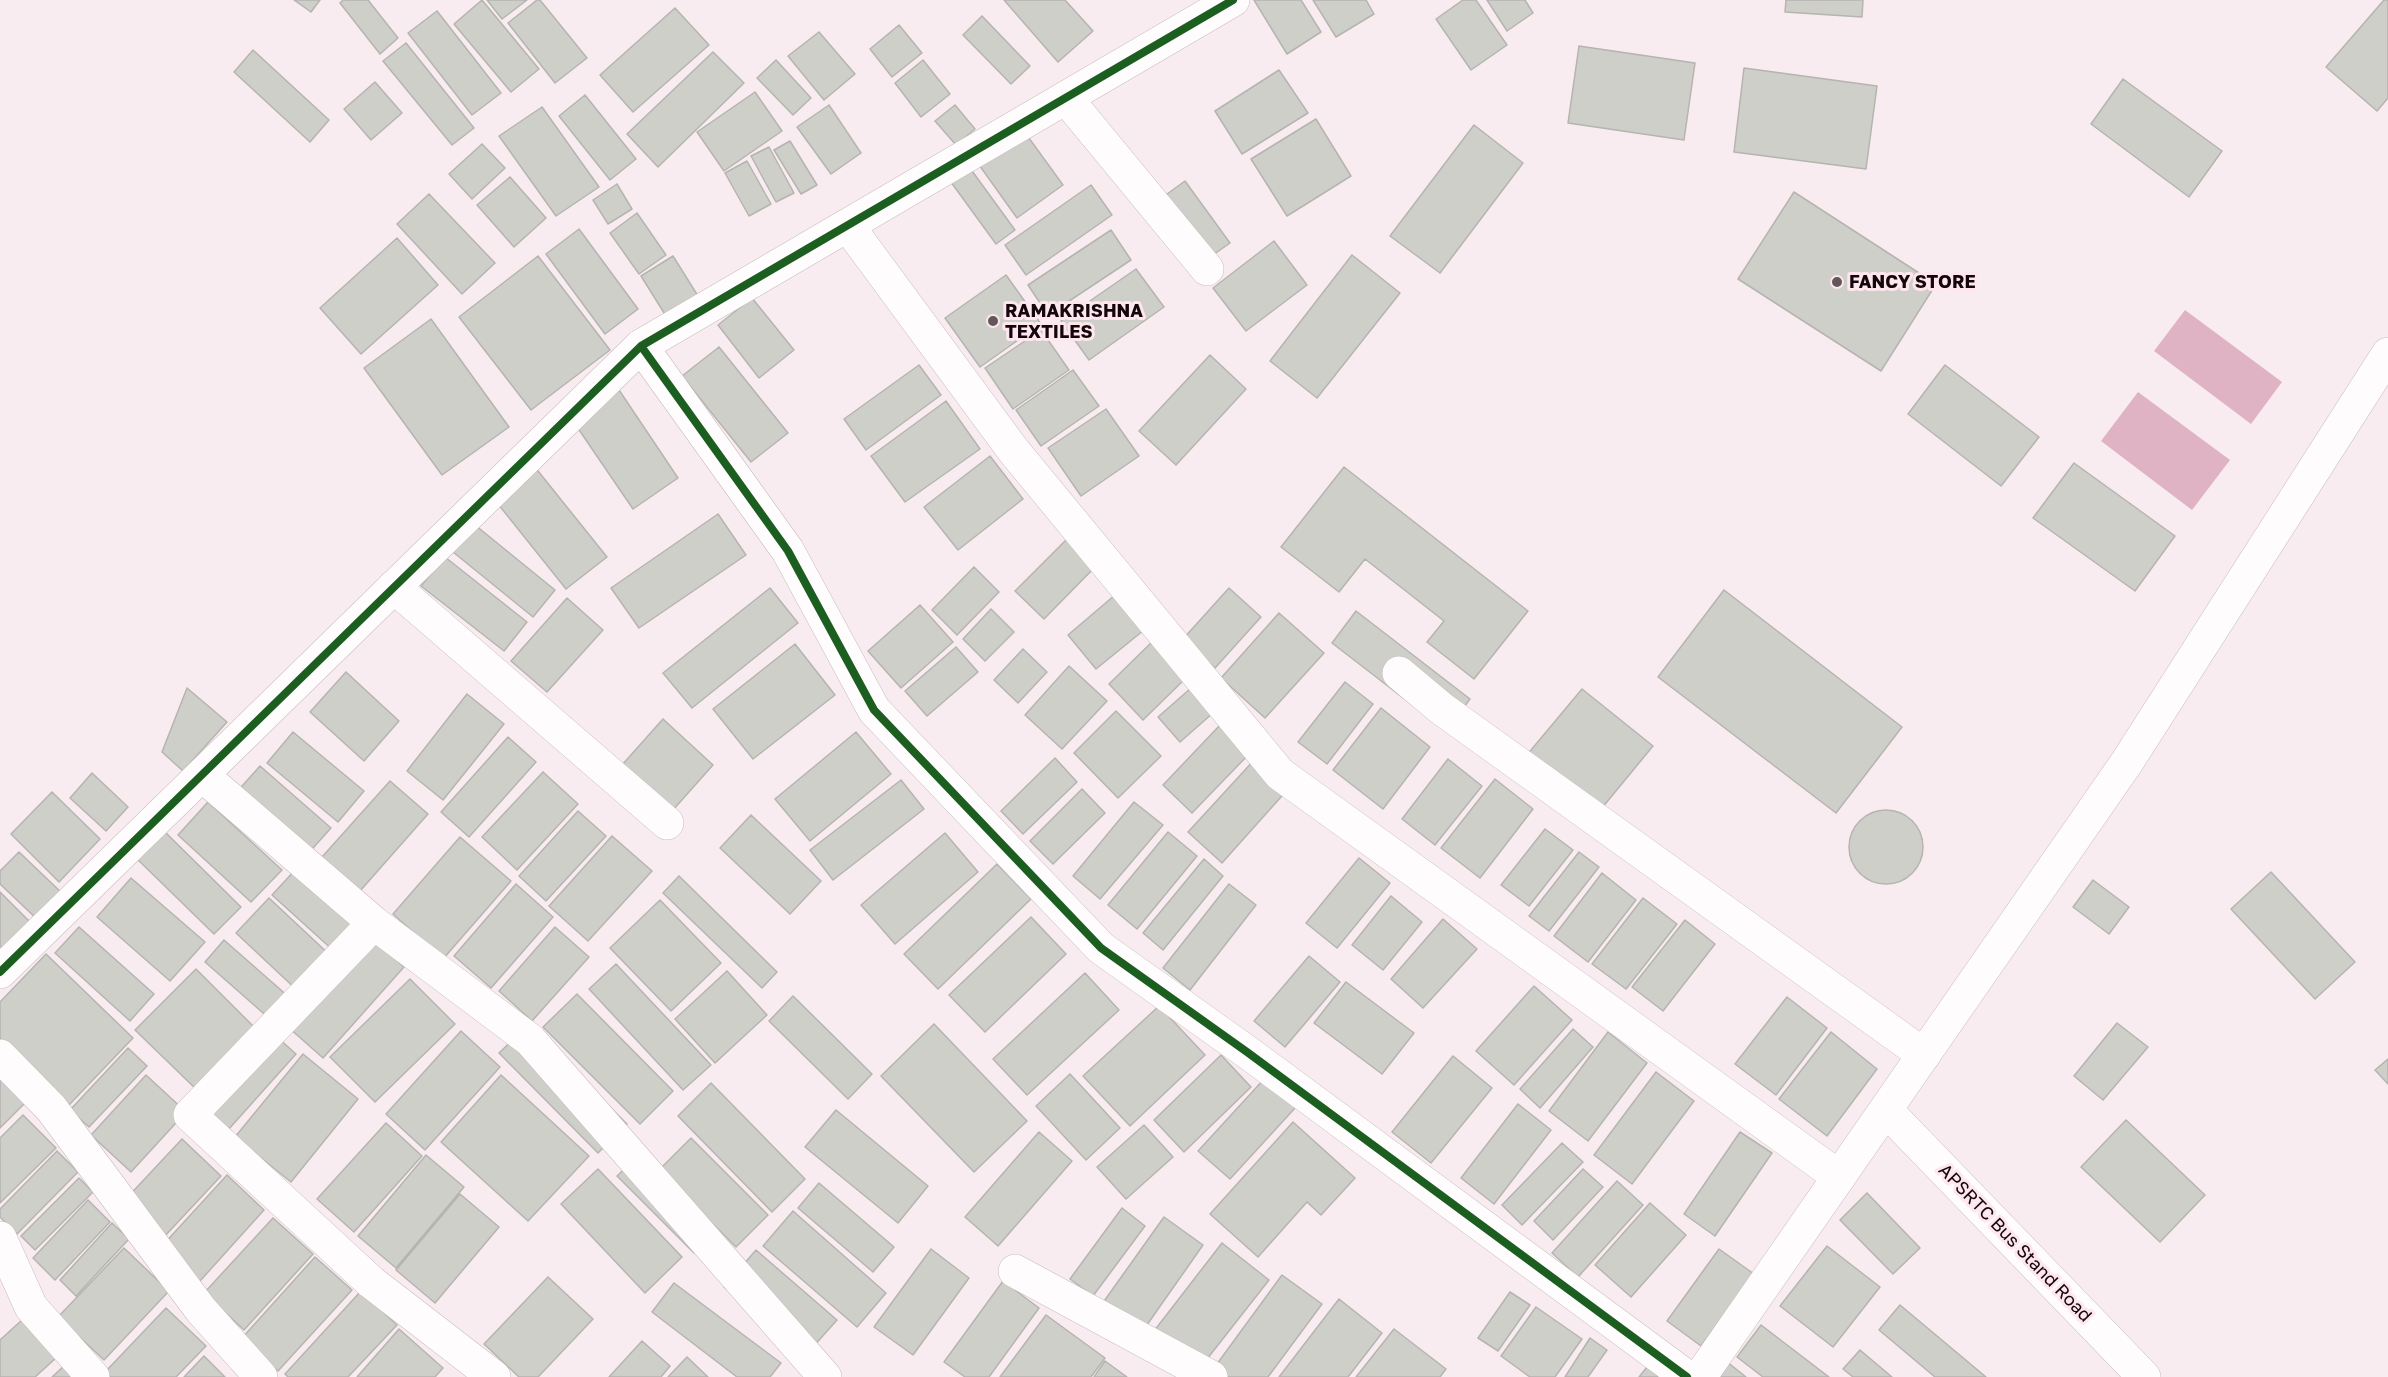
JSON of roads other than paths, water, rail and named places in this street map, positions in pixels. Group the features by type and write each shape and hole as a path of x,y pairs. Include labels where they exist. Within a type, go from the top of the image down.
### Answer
{"street":[{"path":"0,972 641,346 1233,0"},
{"path":"1066,98 1207,269"},
{"path":"848,226 1013,450 1280,774 1839,1177"},
{"path":"641,346 788,550 874,710 1101,948 1247,1052 1687,1377"},
{"path":"1700,1377 2127,762 2388,354"},
{"path":"394,587 667,823"},
{"path":"1399,673 1442,709 1924,1055"},
{"path":"202,775 374,923 530,1040 825,1377"},
{"path":"374,923 190,1116 371,1282 494,1377"},
{"path":"0,1056 51,1108 201,1310 261,1377"},
{"name":"APSRTC Bus Stand Road","path":"1886,1110 2144,1377"},
{"path":"0,1238 31,1307 93,1377"},
{"path":"1015,1271 1211,1377"}],"place":[{"name":"FANCY STORE","path":"1837,282"},
{"name":"RAMAKRISHNA TEXTILES","path":"993,321"}]}
